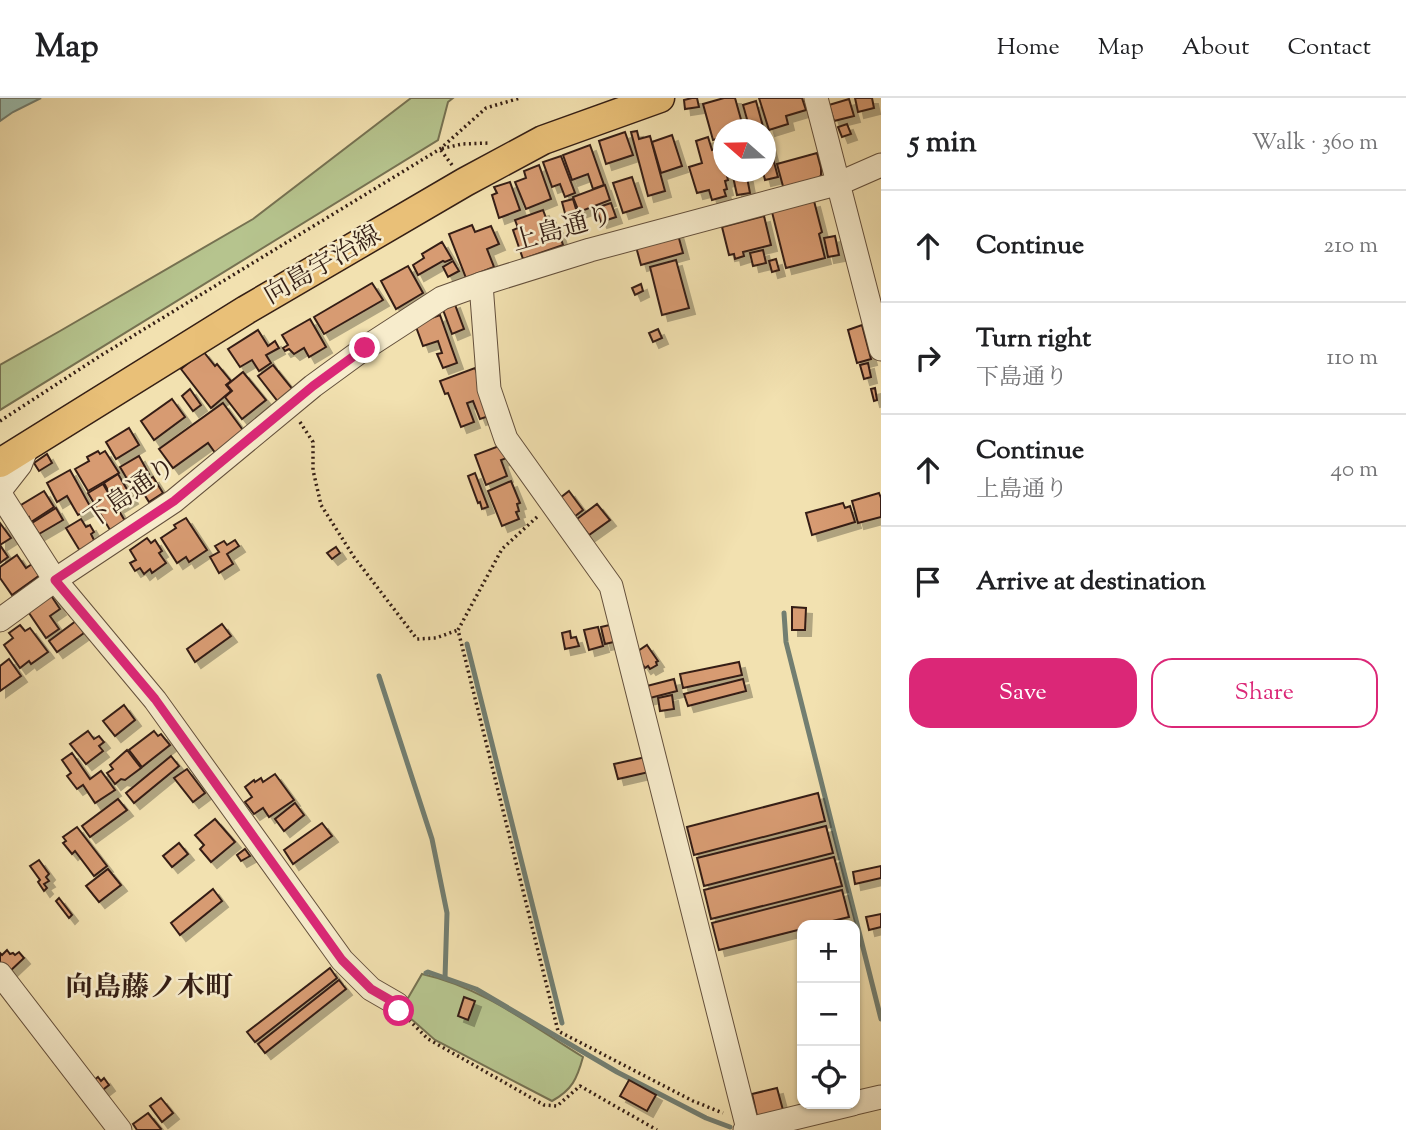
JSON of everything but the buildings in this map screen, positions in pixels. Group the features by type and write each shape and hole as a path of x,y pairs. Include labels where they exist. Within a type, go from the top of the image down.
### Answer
{"main road":[{"name":"向島宇治線","path":"0,463 246,310 510,158 543,140 660,98"}],"street":[{"path":"816,98 881,349"},
{"name":"上島通り","path":"289,406 365,348 442,298 590,250 839,183 881,165"},
{"path":"481,284 489,389 506,439 611,586 746,1126 825,1109"},
{"name":"下島通り","path":"0,620 174,501 289,406"},
{"path":"28,445 20,465 0,494 55,580 155,699 342,960 371,989 397,1004"},
{"path":"0,974 120,1130"},
{"path":"860,1102 881,1097"}],"path":[{"path":"0,421 100,356 440,149 486,108 520,98"},
{"path":"289,406 313,442 313,470 321,505 354,557 417,639 436,638 458,630 502,549 552,504"},
{"path":"458,630 558,1031 746,1126"},
{"path":"397,1004 399,1011 428,1039 544,1105 556,1105 580,1086 657,1130"}],"green space":[{"path":"411,98 453,98 448,102 438,140 0,410 0,365 253,219"},
{"path":"422,974 444,980 486,998 583,1057 573,1083 552,1101 435,1040 401,1010"}],"shaded area":[{"path":"0,98 41,98 0,121"}],"waterway":[{"path":"784,613 786,642 881,1019"},
{"path":"467,644 562,1023"},
{"path":"379,676 432,839 447,913 445,978"},
{"path":"426,973 476,989 617,1072 706,1118 730,1127"}],"district":[{"name":"向島藤ノ木町","path":"149,989"}],"route":[{"path":"365,348 313,386 174,501 55,580 155,699 342,960 371,989 397,1004 399,1011"}]}
